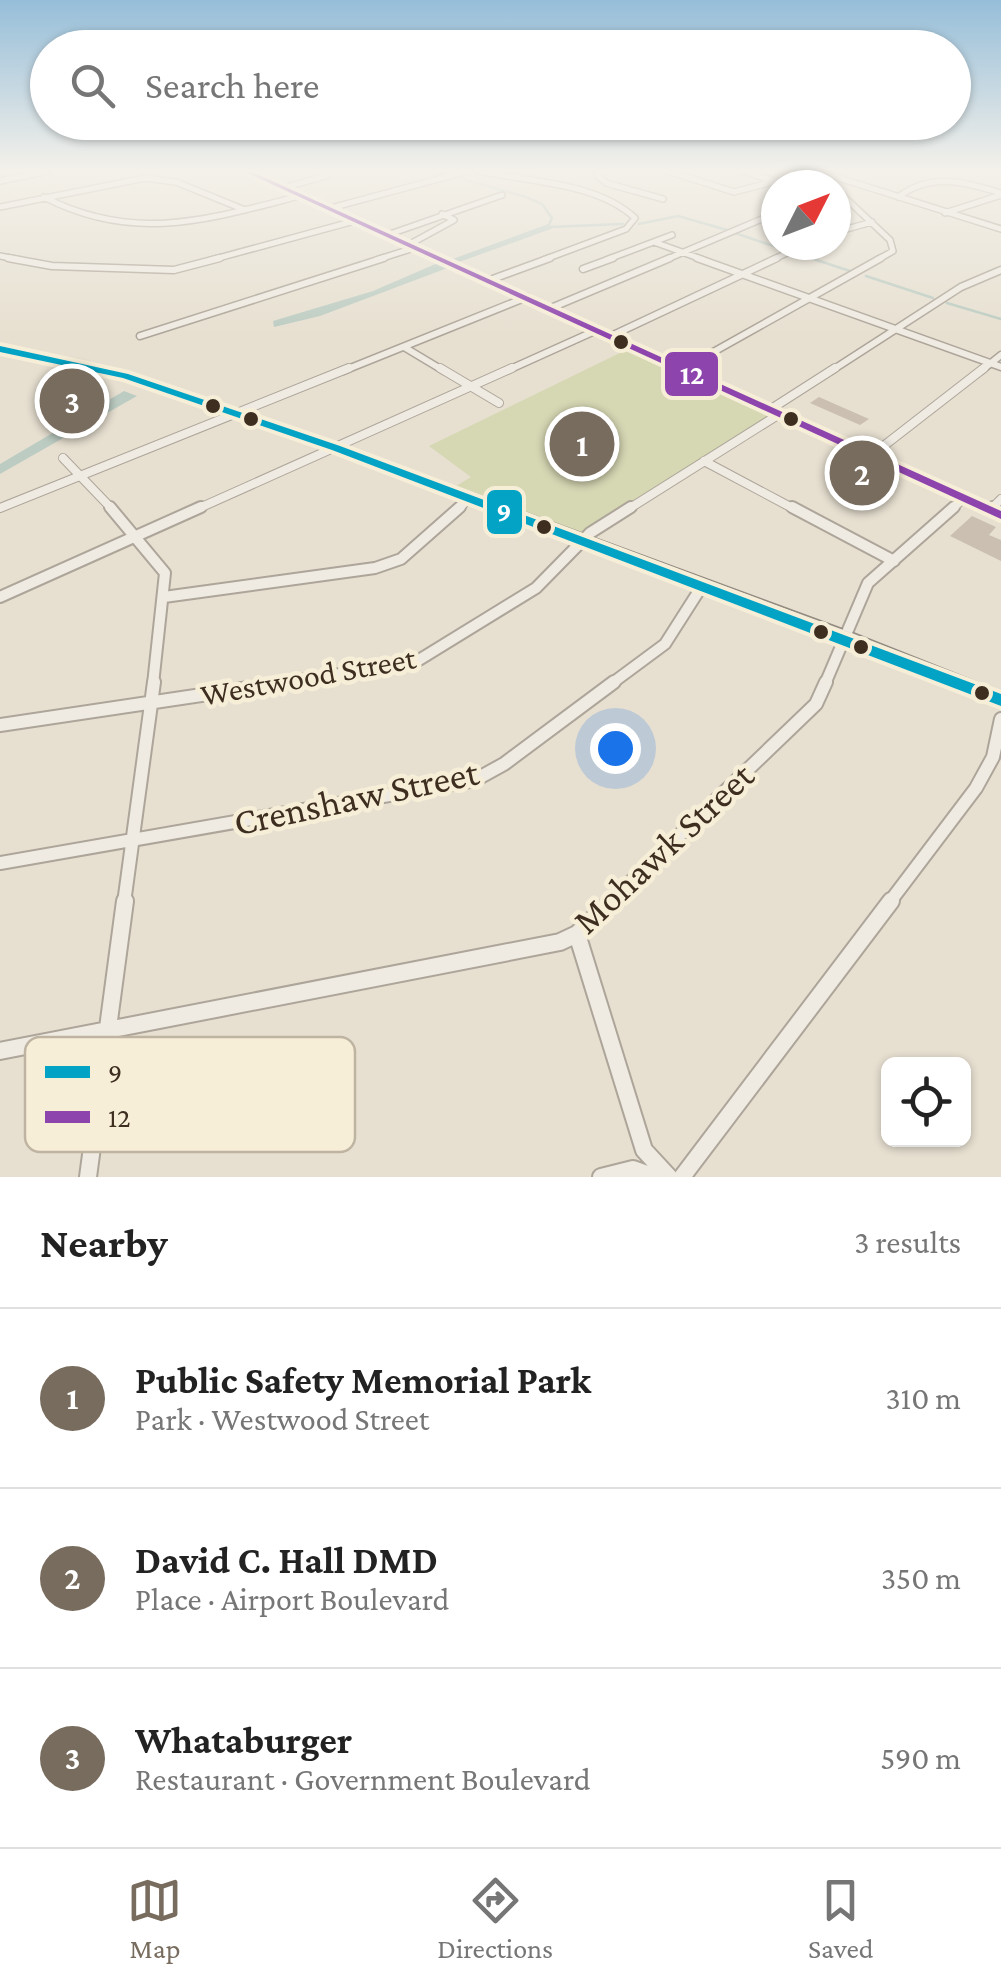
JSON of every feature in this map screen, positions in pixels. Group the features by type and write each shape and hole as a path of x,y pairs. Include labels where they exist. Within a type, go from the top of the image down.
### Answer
{"main road":[{"path":"372,226 996,512"},
{"path":"0,349 67,361 153,384 336,448 382,459 1001,700"}],"street":[{"path":"134,226 162,226"},
{"path":"0,256 52,266 156,271 184,268 337,226"},
{"path":"390,234 411,226"},
{"path":"140,336 414,245 445,226"},
{"path":"490,280 629,226"},
{"path":"551,308 747,226"},
{"path":"683,368 878,262 895,248 875,226"},
{"path":"583,270 672,235"},
{"path":"654,242 1001,366"},
{"path":"611,336 773,260"},
{"name":"Westwood Street","path":"0,725 414,663 536,588 582,540 961,287 1001,270"},
{"path":"0,508 528,297"},
{"path":"0,597 597,330"},
{"path":"404,348 499,403"},
{"path":"872,456 1001,355"},
{"path":"63,458 165,573 107,1037"},
{"path":"704,461 894,561"},
{"path":"164,597 376,568 401,559 471,496"},
{"name":"Mohawk Street","path":"72,1037 560,942 577,934 816,704 862,592 964,498"},
{"path":"996,512 1001,499"},
{"name":"Crenshaw Street","path":"0,863 476,780 504,764 665,644 702,586"},
{"path":"682,1177 976,788 993,757 1001,719"},
{"path":"577,934 644,1150 669,1177"},
{"name":"Mohawk Street","path":"0,1051 25,1046"},
{"path":"88,1177 91,1152"},
{"path":"601,1177 633,1169 655,1177"}],"green space":[{"path":"634,346 781,413 582,540 451,489 471,477 429,446"}],"shaded area":[{"path":"440,262 450,267 320,316 274,327 273,321 373,291"},
{"path":"124,391 137,396 0,474 0,464"}],"building":[{"path":"819,397 869,419 860,425 810,403"},
{"path":"972,516 996,527 989,535 1001,540 1001,561 950,536"}],"waterway":[{"path":"548,226 575,226"},
{"path":"713,226 727,230"},
{"path":"455,260 548,227"},
{"path":"735,233 761,242"},
{"path":"816,260 850,271"},
{"path":"866,276 933,298"},
{"path":"947,303 1001,319"}],"transit line":[{"name":"12","path":"367,226 1001,515"},
{"name":"9","path":"0,349 125,376 336,448 1001,700"}],"place":[{"name":"Whataburger","path":"72,401"},
{"name":"Public Safety Memorial Park","path":"582,444"},
{"name":"David C. Hall DMD","path":"862,473"}]}
